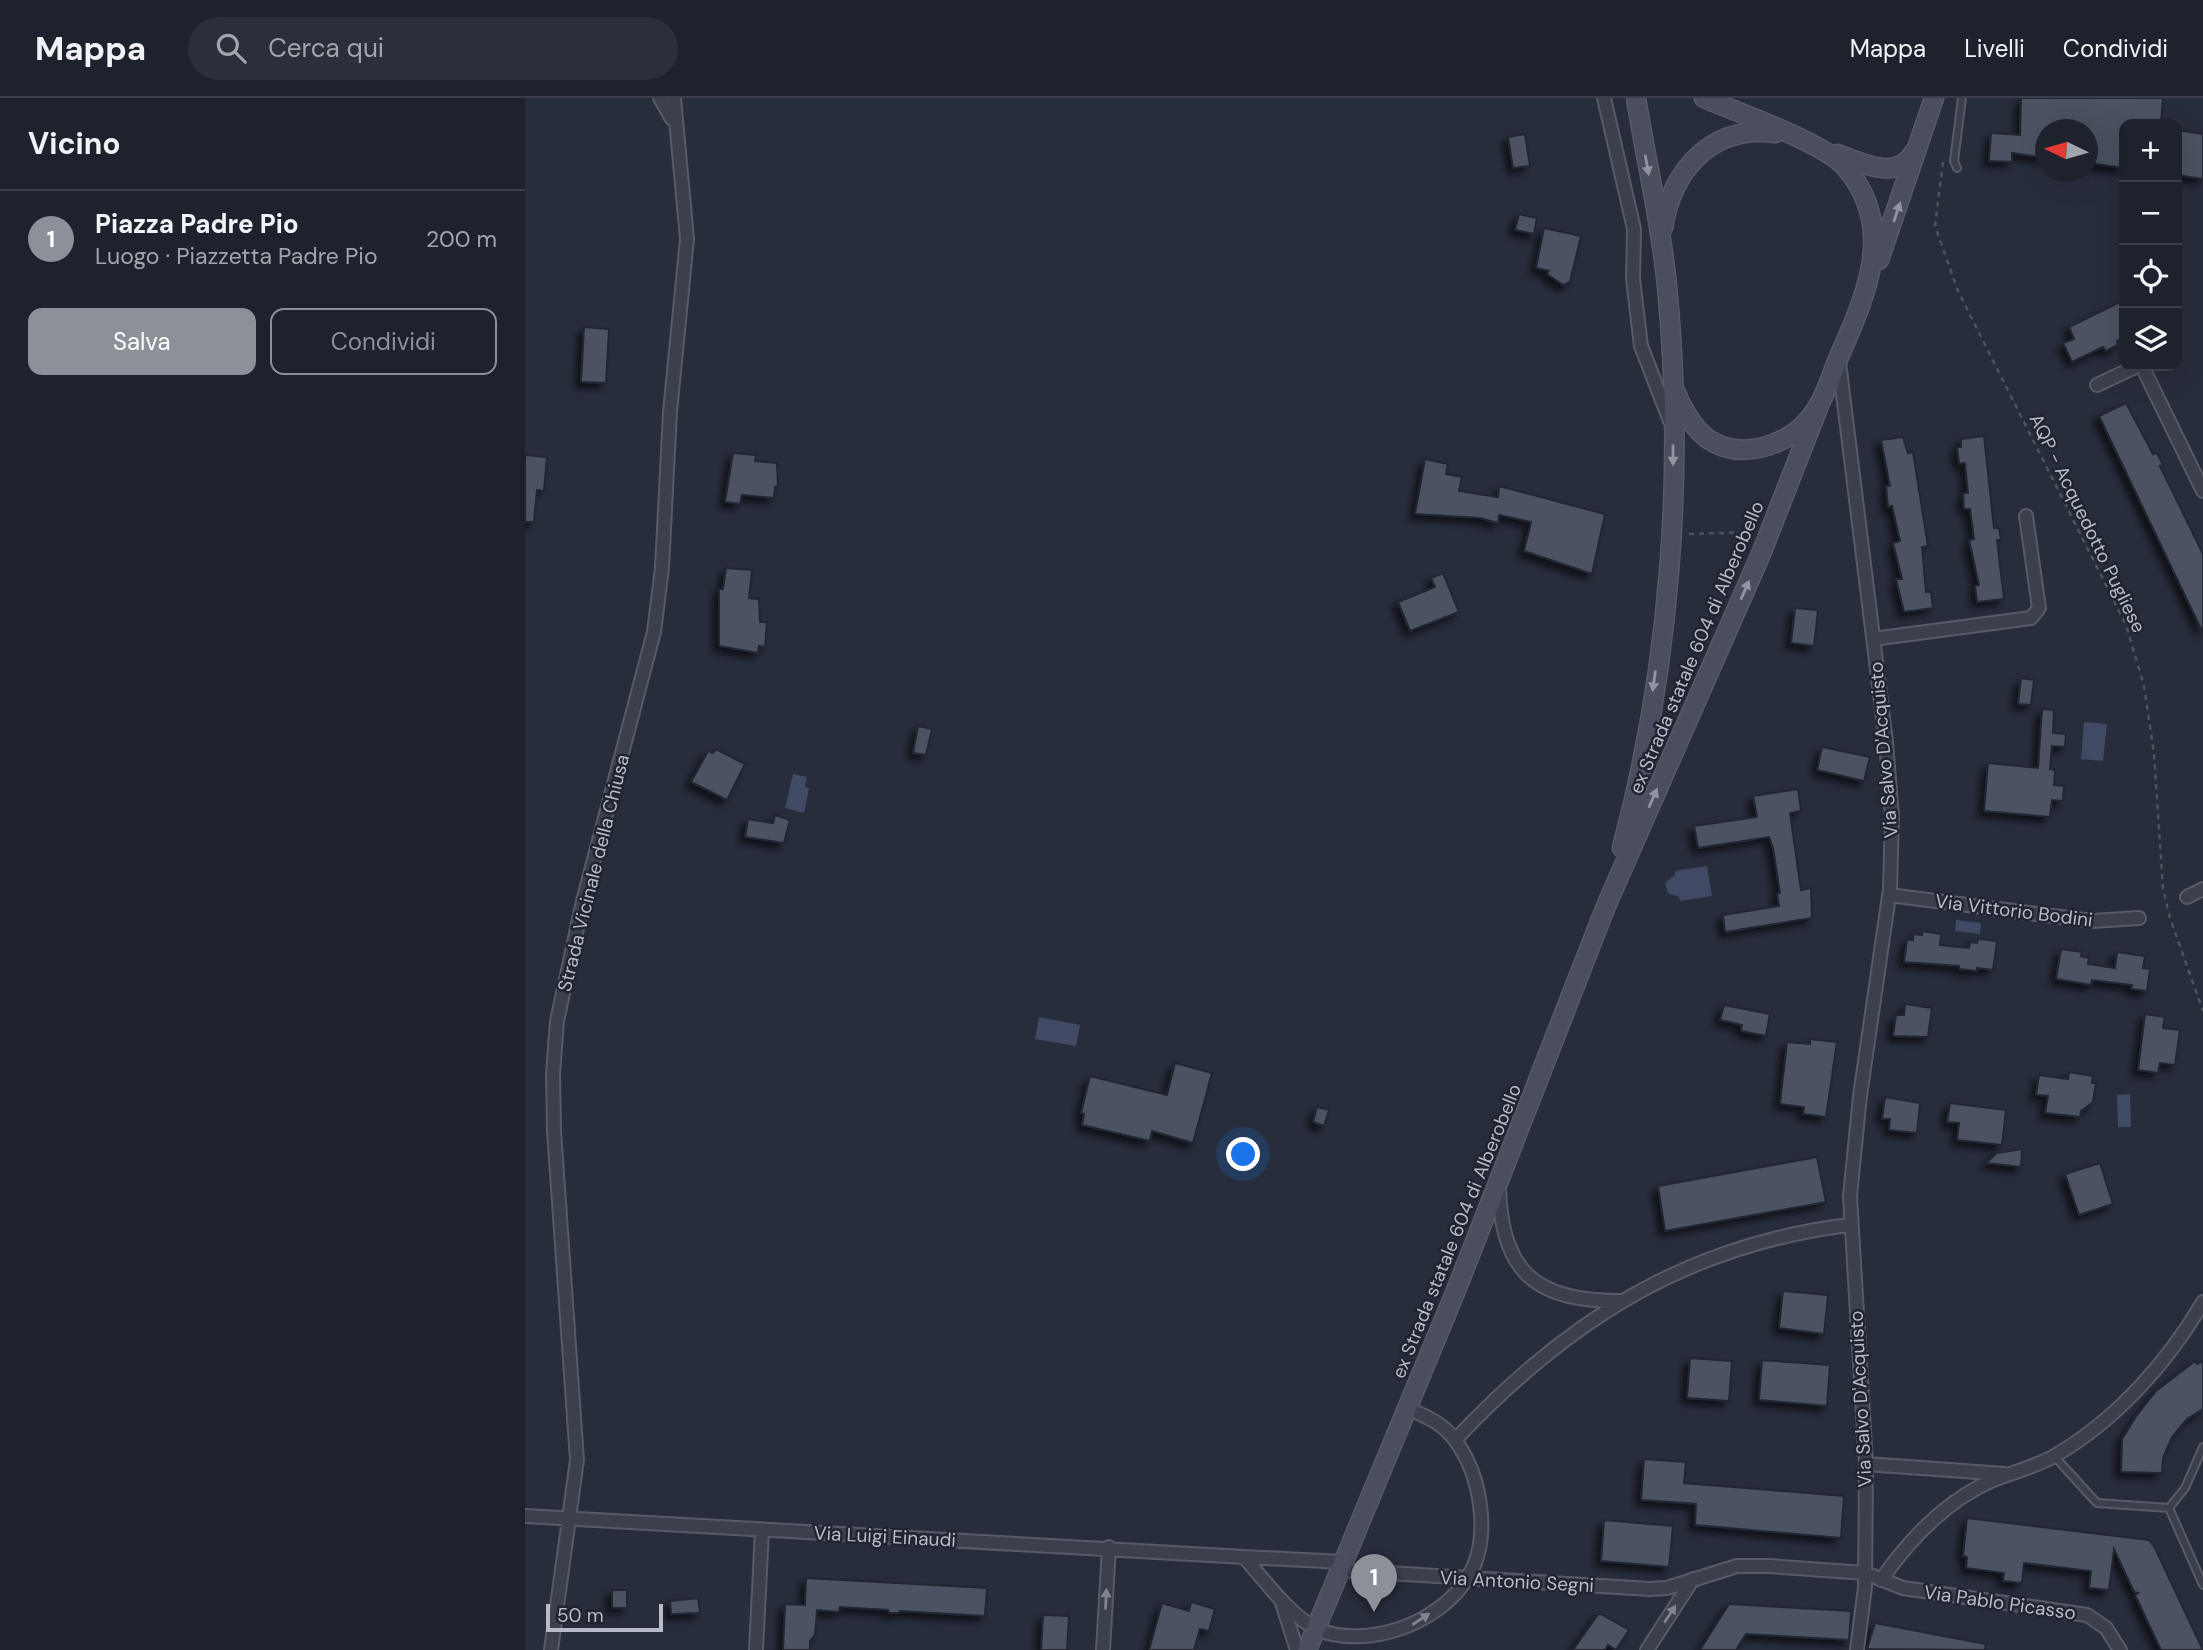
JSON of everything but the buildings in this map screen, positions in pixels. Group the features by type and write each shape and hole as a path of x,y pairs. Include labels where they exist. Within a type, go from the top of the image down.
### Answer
{"main road":[{"name":"ex Strada statale 604 di Alberobello","path":"1606,906 1630,817 1649,716 1672,534 1673,386 1662,237 1636,98"},
{"path":"1704,98 1829,152 1886,169 1909,162 1921,140"},
{"path":"1839,358 1864,299 1934,98"},
{"path":"1662,237 1668,200 1694,159 1714,144 1732,136 1765,132 1789,135"},
{"path":"1829,152 1846,168 1859,187 1874,228 1875,246 1864,299"},
{"name":"ex Strada statale 604 di Alberobello","path":"1307,1650 1499,1183 1606,906 1769,535 1839,358"},
{"path":"1673,386 1691,421 1709,440 1738,449 1758,449 1779,442 1796,431 1820,403"}],"street":[{"path":"660,98 674,124"},
{"name":"Strada Vicinale della Chiusa","path":"551,1650 577,1460 554,1131 555,1048 572,951 650,646 660,592 669,425 687,239 684,188 674,124 674,98"},
{"path":"1604,98 1634,229 1633,279 1640,346 1673,428"},
{"name":"Via Salvo D'Acquisto","path":"1839,358 1892,817 1889,895 1860,1096 1849,1225 1866,1464 1865,1573 1857,1650"},
{"path":"2097,384 2126,371"},
{"path":"2145,371 2203,491"},
{"path":"1873,639 2031,618 2039,608 2026,516"},
{"path":"2187,897 2203,889"},
{"name":"Via Vittorio Bodini","path":"1889,895 2092,921 2139,918"},
{"path":"1499,1183 1500,1217 1505,1241 1528,1277 1553,1292 1570,1297 1622,1301"},
{"path":"1455,1440 1542,1356 1575,1330 1622,1301 1693,1264 1798,1232 1849,1225"},
{"path":"1881,1580 1920,1534 1955,1502 1974,1489 2054,1456 2120,1406 2179,1339 2203,1302"},
{"path":"1244,1557 1281,1600 1316,1629 1353,1641 1392,1635 1410,1627 1452,1596 1467,1579 1474,1565 1479,1539 1479,1496 1455,1440 1436,1422 1407,1408"},
{"path":"1866,1464 2010,1474"},
{"name":"Via Luigi Einaudi","path":"525,1516 1109,1547 1342,1566"},
{"path":"756,1650 762,1530"},
{"path":"1103,1650 1109,1547"},
{"name":"Via Antonio Segni","path":"1342,1566 1467,1579 1650,1589 1667,1588 1737,1566 1865,1573"},
{"name":"Via Pablo Picasso","path":"1865,1573 1903,1588 2087,1615 2106,1628 2120,1650"},
{"path":"1647,1650 1693,1579"},
{"path":"1281,1600 1297,1650"},
{"path":"1344,1650 1364,1641"}],"lane":[{"path":"1957,168 1954,161 1962,98"},
{"path":"2169,1508 2185,1489 2203,1447"},
{"path":"2054,1456 2097,1503 2169,1508"},
{"path":"2169,1508 2203,1586"}],"path":[{"name":"AQP - Acquedotto Pugliese","path":"1944,156 1935,226 1958,291 2126,625 2144,686 2154,754 2163,889 2170,919 2203,1011"},
{"path":"1672,534 1754,532 1769,535"}],"water":[{"path":"2084,722 2107,724 2103,761 2081,759"},
{"path":"793,774 807,777 805,787 809,788 804,813 785,808"},
{"path":"1707,866 1712,896 1680,901 1679,897 1668,893 1665,883 1675,875 1675,871"},
{"path":"1956,920 1981,923 1980,934 1955,931"},
{"path":"1039,1017 1080,1025 1076,1046 1035,1039"},
{"path":"2130,1094 2131,1127 2118,1127 2117,1095"}],"place":[{"name":"Piazza Padre Pio","path":"1374,1612"}]}
